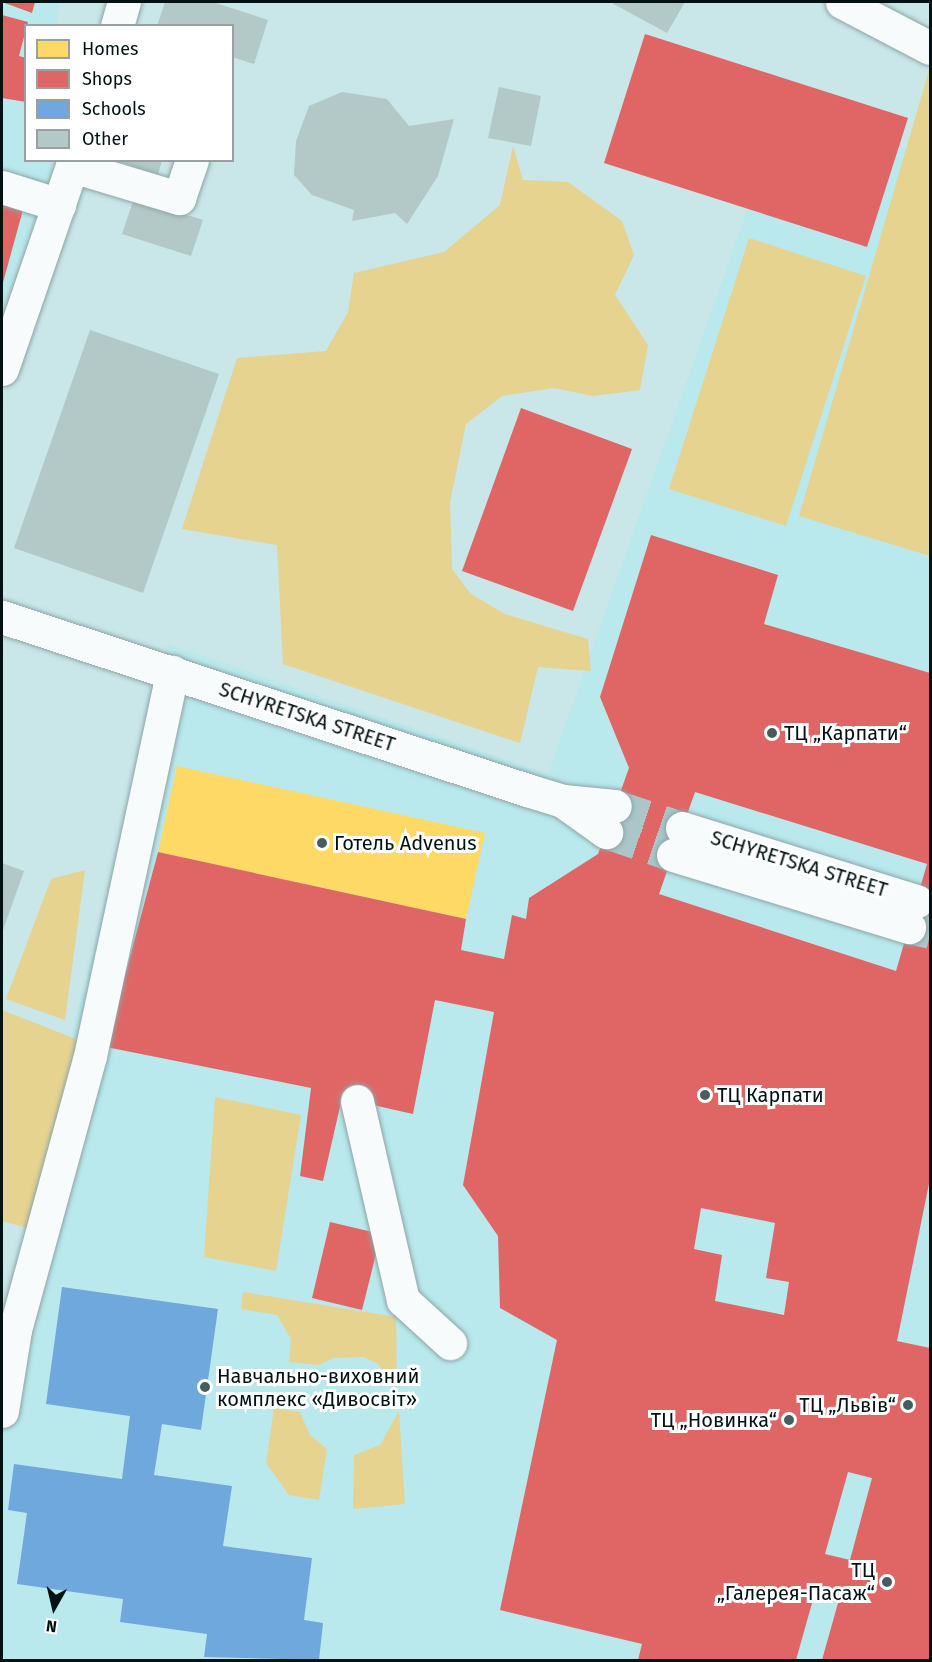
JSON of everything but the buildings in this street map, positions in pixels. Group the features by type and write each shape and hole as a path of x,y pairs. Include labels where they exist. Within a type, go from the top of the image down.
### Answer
{"street":[{"path":"118,24 124,2"},
{"path":"842,2 930,48"},
{"path":"2,369 73,163 179,198 191,162"},
{"path":"2,187 59,205"},
{"name":"SCHYRETSKA STREET","path":"2,617 563,801 611,819"},
{"path":"2,1411 15,1330 90,1056 172,672"},
{"name":"SCHYRETSKA STREET","path":"677,842 913,914"},
{"path":"357,1101 403,1300 450,1343"}],"shaded area":[{"path":"2,2 59,2 57,24 24,24 24,162 51,162 51,169 2,313"},
{"path":"930,67 930,556 799,516"},
{"path":"783,109 930,157 930,1660 2,1660 2,1322 168,644 548,774"},
{"path":"513,146 523,180 568,182 622,221 634,255 615,295 648,345 640,390 593,396 554,388 502,396 466,424 450,502 452,569 471,594 505,614 588,639 591,671 538,667 520,743 283,664 277,545 182,529 237,358 326,351 348,312 354,273 444,252 500,205"},
{"path":"749,238 866,276 786,526 669,489"},
{"path":"85,870 65,1020 6,999 51,879"},
{"path":"2,1010 81,1041 28,1228 2,1221"},
{"path":"215,1097 301,1115 276,1271 204,1257"},
{"path":"243,1292 396,1317 397,1389 378,1364 364,1357 333,1358 319,1365 289,1362 291,1339 277,1315 241,1309"},
{"path":"274,1408 300,1412 310,1435 327,1449 319,1500 289,1495 266,1463"},
{"path":"399,1411 405,1504 353,1509 354,1455 380,1445"}],"tunnel":[{"path":"615,806 682,828"},
{"path":"606,832 673,855"},
{"path":"909,927 930,932"}],"place":[{"name":"ТЦ „Карпати“","path":"772,733"},
{"name":"Готель Advenus","path":"322,843"},
{"name":"ТЦ Карпати","path":"705,1095"},
{"name":"Навчально-виховний комплекс «Дивосвіт»","path":"205,1387"},
{"name":"ТЦ „Львів“","path":"908,1405"},
{"name":"ТЦ „Новинка“","path":"789,1420"},
{"name":"ТЦ „Галерея-Пасаж“","path":"887,1582"}]}
